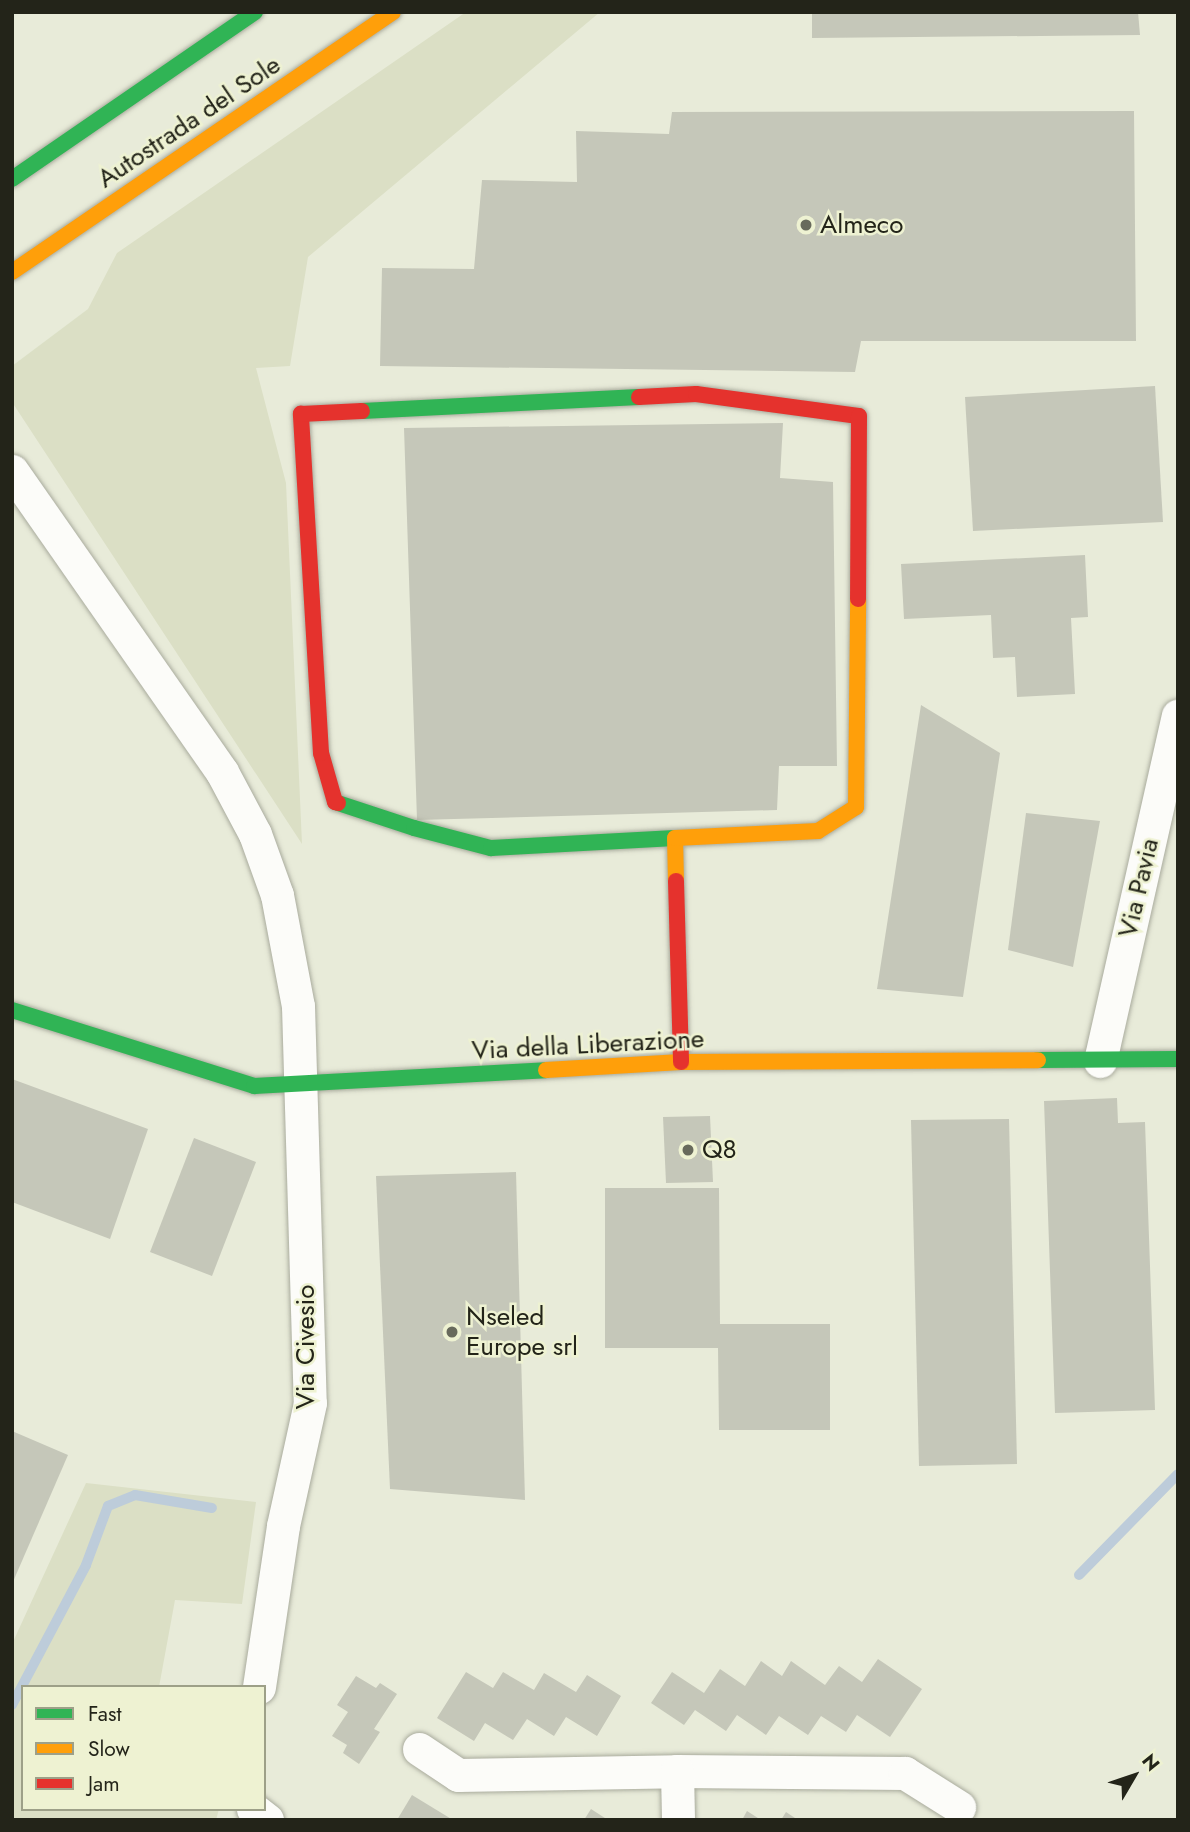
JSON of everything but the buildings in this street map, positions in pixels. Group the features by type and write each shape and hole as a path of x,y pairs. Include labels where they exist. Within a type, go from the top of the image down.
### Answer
{"main road":[{"name":"Autostrada del Sole","path":"12,179 255,12"},
{"name":"Autostrada del Sole","path":"12,272 393,12"},
{"path":"696,394 859,416 856,807 818,831 675,838 491,848 414,828 335,802 321,753 301,414 696,394"},
{"path":"675,838 681,1062"},
{"name":"Via della Liberazione","path":"12,1010 254,1086 300,1087 681,1062 1174,1059"}],"street":[{"name":"Via Civesio","path":"12,471 222,772 255,834 277,895 298,1006 310,1403 283,1526 259,1685"},
{"name":"Via Pavia","path":"1100,1060 1178,716"},
{"path":"419,1749 458,1775 677,1771 905,1773 959,1807"},
{"path":"677,1771 678,1820"}],"green space":[{"path":"466,12 600,12 308,257 290,366 256,368 286,483 302,844 12,402 12,366 88,309 117,253"},
{"path":"86,1483 256,1502 242,1604 175,1600 159,1685 21,1685 21,1811 218,1811 216,1820 12,1820 12,1644"}],"waterway":[{"path":"1079,1575 1178,1474"},
{"path":"23,1685 86,1565 108,1506 135,1495 212,1508"},
{"path":"12,1705 21,1688"}],"traffic: fast":[{"path":"12,179 255,12"},
{"path":"362,411 639,397"},
{"path":"338,803 414,828 491,848 675,838"},
{"path":"12,1010 254,1086 546,1070"},
{"path":"1038,1060 1178,1059"}],"traffic: slow":[{"path":"12,272 393,12"},
{"path":"676,881 675,838 818,831 856,807 858,599"},
{"path":"546,1070 681,1062 1038,1060"}],"traffic: jam":[{"path":"639,397 696,394 859,416 858,599"},
{"path":"338,803 335,802 321,753 301,414 362,411"},
{"path":"676,881 681,1062"}],"place":[{"name":"Almeco","path":"806,225"},
{"name":"Q8","path":"688,1150"},
{"name":"Nseled Europe srl","path":"452,1332"}]}
